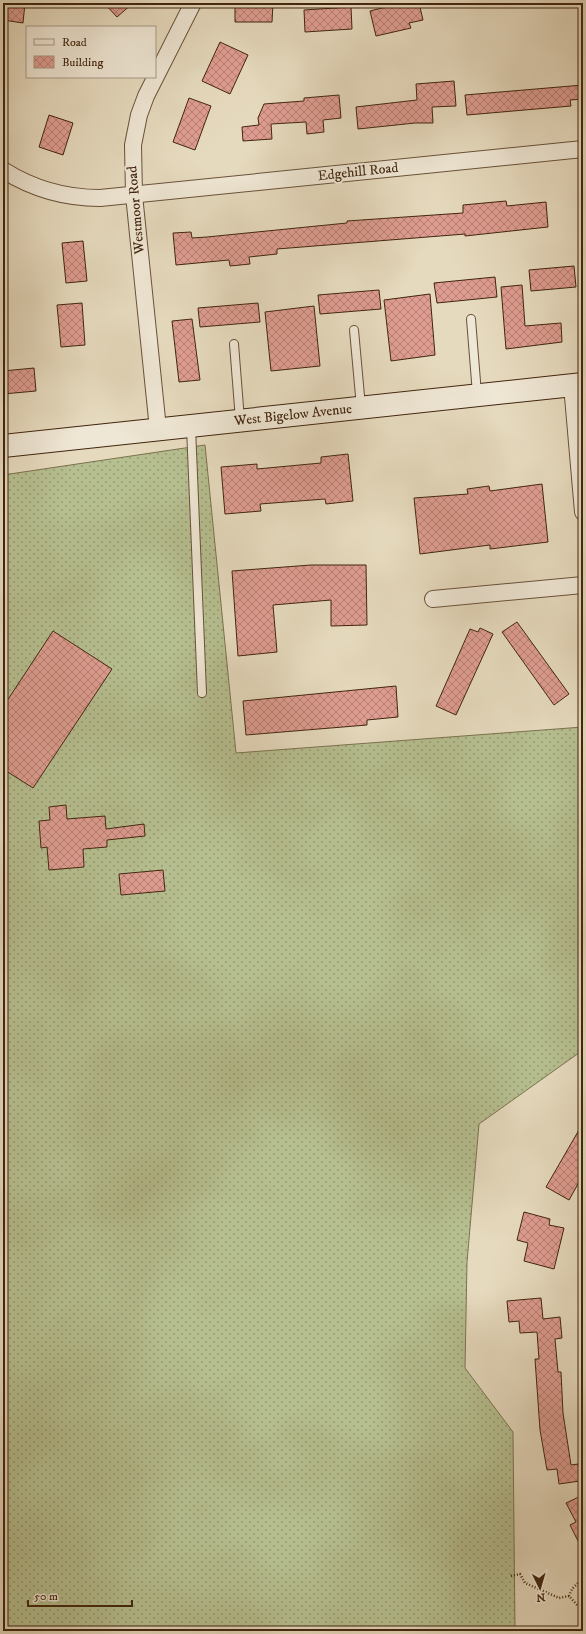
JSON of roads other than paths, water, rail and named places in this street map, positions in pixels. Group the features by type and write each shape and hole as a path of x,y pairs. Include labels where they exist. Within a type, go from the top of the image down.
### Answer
{"street":[{"name":"Westmoor Road","path":"156,76 192,3"},
{"name":"Westmoor Road","path":"155,78 139,115 132,145 134,196 158,429"},
{"name":"Edgehill Road","path":"3,170 26,183 58,194 89,198 134,196 583,148"},
{"name":"West Bigelow Avenue","path":"3,446 578,385"},
{"path":"578,385 583,512"},
{"path":"433,599 583,585"}],"lane":[{"path":"471,319 477,395"},
{"path":"354,330 361,408"},
{"path":"234,344 240,421"},
{"path":"190,426 202,693"}]}
